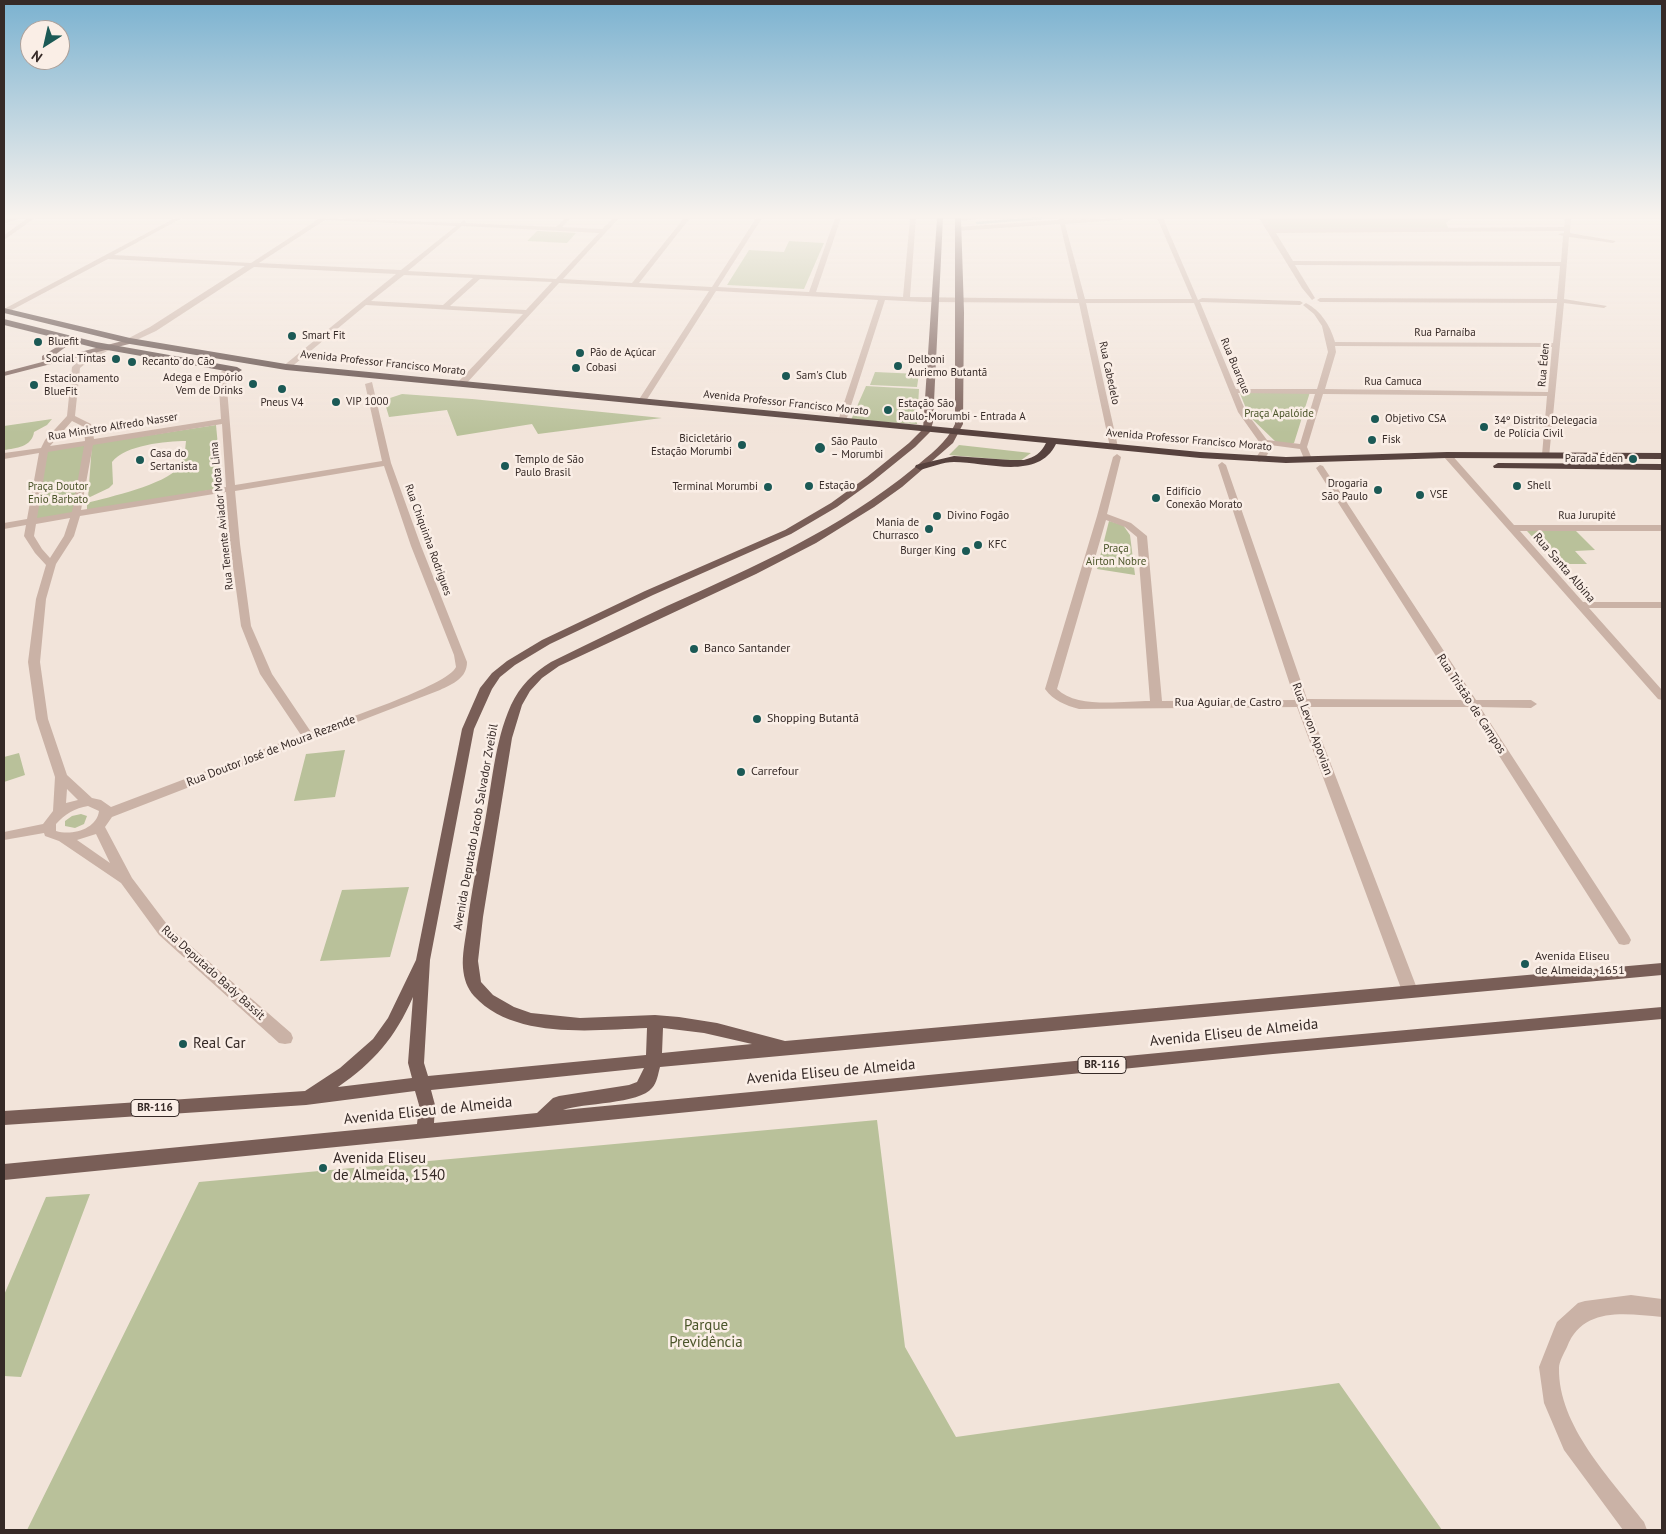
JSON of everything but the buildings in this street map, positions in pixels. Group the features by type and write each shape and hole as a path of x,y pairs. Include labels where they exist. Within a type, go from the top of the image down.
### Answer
{"highway":[{"name":"Avenida Professor Francisco Morato","path":"5,311 130,341 286,366 642,401 840,428"},
{"name":"Avenida Professor Francisco Morato","path":"4,322 109,348 251,372 840,428 956,432 1051,446 1256,468 1457,466 1662,467"},
{"name":"Avenida Professor Francisco Morato","path":"914,438 948,442 1051,446"},
{"path":"920,467 954,459 1024,463 1039,458 1051,446"},
{"name":"Avenida Professor Francisco Morato","path":"1115,452 1308,460 1447,456 1662,456"}],"main road":[{"path":"927,430 936,290"},
{"path":"956,432 959,424 960,290"},
{"path":"4,374 60,350 64,342 59,336"},
{"path":"15,370 109,348 130,341"},
{"name":"Avenida Deputado Jacob Salvador Zveibil","path":"425,1130 426,1104 416,1063 424,960 468,729 486,688 496,675 511,663 546,642 649,593 788,532 834,505 879,472 914,438 927,430"},
{"name":"Avenida Deputado Jacob Salvador Zveibil","path":"791,1048 682,1023 655,1021 564,1024 541,1022 514,1015 493,1003 479,992 472,980 470,962 479,892 507,734 525,690 537,677 556,664 737,580 818,539 860,513 908,479 948,442 956,432"},
{"path":"834,505 860,513"},
{"path":"306,1098 346,1073 386,1033 393,1023 413,977 424,960"},
{"name":"Avenida Eliseu de Almeida","path":"4,1118 306,1098 422,1084 654,1061 1662,969"},
{"name":"Avenida Eliseu de Almeida","path":"4,1172 1263,1049 1662,1014"},
{"path":"542,1119 559,1103 630,1092 643,1087 647,1083 654,1061 655,1021"}],"street":[{"path":"5,311 46,290"},
{"path":"130,341 153,329 214,290"},
{"path":"286,366 382,290"},
{"path":"445,307 464,290"},
{"path":"461,384 547,290"},
{"path":"642,401 713,290"},
{"path":"725,290 935,300 1559,301 1604,306"},
{"path":"812,294 814,290"},
{"path":"906,299 907,290"},
{"name":"Rua Cabedelo","path":"1079,290 1115,452"},
{"name":"Rua Buarque","path":"1192,290 1233,391 1247,420 1266,442"},
{"path":"1305,290 1310,302 1327,328 1332,344 1332,352 1303,446 1308,460"},
{"name":"Rua Éden","path":"1546,455 1561,290"},
{"path":"840,428 882,298"},
{"path":"365,303 526,312"},
{"name":"Rua Parnaíba","path":"1332,344 1557,345"},
{"path":"51,564 32,543 29,536 44,450 52,437 71,418 76,368 87,358 109,348"},
{"path":"58,359 70,361 76,368"},
{"name":"Rua Tenente Aviador Mota Lima","path":"230,369 222,375 235,544 246,626 266,674 309,738"},
{"name":"Rua Chiquinha Rodrigues","path":"369,384 387,463 455,646 463,659 463,666 456,676 436,688"},
{"name":"Rua Camuca","path":"1233,391 1552,394"},
{"path":"59,812 61,777 42,719 34,662 41,599 51,564 69,536 76,514 90,431 88,426 71,418"},
{"name":"Rua Ministro Alfredo Nasser","path":"4,456 225,421"},
{"path":"1259,459 1266,449 1266,442 1303,446"},
{"path":"1115,452 1102,516 1118,519 1131,525 1142,536 1156,704"},
{"name":"Rua Santa Albina","path":"1447,456 1662,697"},
{"path":"4,526 387,463"},
{"name":"Rua Levon Apovian","path":"1222,465 1302,703 1410,991"},
{"name":"Rua Tristão de Campos","path":"1320,468 1624,940"},
{"name":"Rua Aguiar de Castro","path":"1102,516 1051,689 1057,696 1067,702 1079,705 1302,703 1531,704"},
{"name":"Rua Jurupité","path":"1512,528 1662,528"},
{"path":"1579,605 1662,605"},
{"name":"Rua Doutor José de Moura Rezende","path":"106,814 436,688"},
{"path":"61,777 88,802"},
{"path":"4,836 48,828 49,823 59,812 78,804 88,802 102,805 106,814 98,826 76,837 64,838"},
{"name":"Rua Deputado Bady Bassit","path":"98,826 128,881 164,931 285,1038"},
{"name":"Rua Deputado Bady Bassit","path":"48,828 50,833 56,837 64,838 128,881"},
{"path":"1636,1530 1571,1443 1554,1403 1549,1366 1564,1329 1585,1310 1631,1304 1662,1308"}],"green space":[{"path":"875,372 919,374 917,387 870,385"},
{"path":"866,386 919,389 917,424 851,420"},
{"name":"Praça Apalóide","path":"1239,391 1310,392 1294,443 1287,445 1277,443 1249,416"},
{"path":"402,394 662,418 538,434 532,424 457,436 447,410 389,417 384,400"},
{"path":"52,419 47,425 34,432 33,437 27,444 4,450 4,426"},
{"path":"216,425 222,488 87,511 87,503 136,490 172,473 179,467 182,461 186,441 146,445 118,456 112,462 113,484 109,488 88,498 92,444"},
{"name":"Praça Doutor Enio Barbato","path":"88,443 76,514 31,522 44,450"},
{"path":"959,445 1031,453 1020,461 949,455"},
{"name":"Praça Airton Nobre","path":"1109,521 1123,525 1130,535 1135,575 1097,569"},
{"path":"1527,531 1576,531 1595,550 1575,551 1587,564 1557,564"},
{"path":"345,750 335,797 294,801 306,754"},
{"path":"19,753 25,775 4,782 4,757"},
{"path":"81,814 87,816 84,824 75,828 65,826 65,821 72,816"},
{"path":"409,887 390,957 320,961 342,890"},
{"name":"Parque Previdência","path":"877,1120 905,1347 956,1437 1339,1383 1442,1530 27,1530 199,1182"},
{"path":"90,1194 21,1377 4,1376 4,1295 46,1197"}],"place":[{"name":"Smart Fit","path":"292,336"},
{"name":"Bluefit","path":"38,342"},
{"name":"Pão de Açúcar","path":"580,353"},
{"name":"Social Tintas","path":"116,359"},
{"name":"Recanto do Cão","path":"132,362"},
{"name":"Delboni Auriemo Butantã","path":"898,366"},
{"name":"Cobasi","path":"576,368"},
{"name":"Sam's Club","path":"786,376"},
{"name":"Adega e Empório Vem de Drinks","path":"253,384"},
{"name":"Estacionamento BlueFit","path":"34,385"},
{"name":"Pneus V4","path":"282,389"},
{"name":"VIP 1000","path":"336,402"},
{"name":"Estação São Paulo-Morumbi - Entrada A","path":"888,410"},
{"name":"Objetivo CSA","path":"1375,419"},
{"name":"34º Distrito Delegacia de Polícia Civil","path":"1484,427"},
{"name":"Fisk","path":"1372,440"},
{"name":"Bicicletário Estação Morumbi","path":"742,445"},
{"name":"São Paulo – Morumbi","path":"820,448"},
{"name":"Parada Éden","path":"1633,459"},
{"name":"Casa do Sertanista","path":"140,460"},
{"name":"Templo de São Paulo Brasil","path":"505,466"},
{"name":"Estação","path":"809,486"},
{"name":"Shell","path":"1517,486"},
{"name":"Terminal Morumbi","path":"768,487"},
{"name":"Drogaria São Paulo","path":"1378,490"},
{"name":"VSE","path":"1420,495"},
{"name":"Edifício Conexão Morato","path":"1156,498"},
{"name":"Divino Fogão","path":"937,516"},
{"name":"Mania de Churrasco","path":"929,529"},
{"name":"KFC","path":"978,545"},
{"name":"Burger King","path":"966,551"},
{"name":"Banco Santander","path":"694,649"},
{"name":"Shopping Butantã","path":"757,719"},
{"name":"Carrefour","path":"741,772"},
{"name":"Avenida Eliseu de Almeida, 1651","path":"1525,964"},
{"name":"Real Car","path":"183,1044"},
{"name":"Avenida Eliseu de Almeida, 1540","path":"323,1168"}]}
